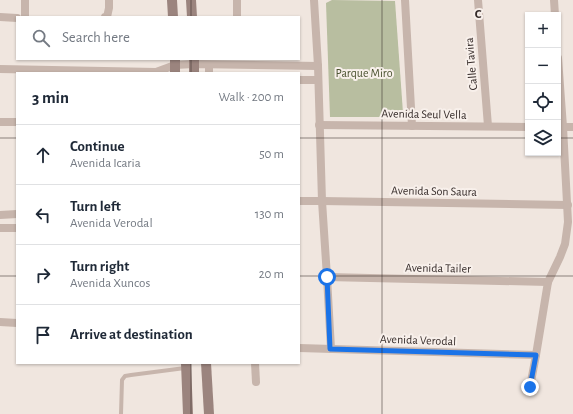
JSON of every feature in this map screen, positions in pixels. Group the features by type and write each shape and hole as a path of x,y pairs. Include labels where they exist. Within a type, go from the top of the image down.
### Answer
{"main road":[{"path":"172,0 173,16"},
{"path":"191,0 192,16"},
{"path":"206,364 209,414"},
{"path":"186,366 188,414"}],"street":[{"path":"25,0 25,16"},
{"path":"106,16 109,8 109,0"},
{"path":"237,0 237,16"},
{"path":"314,0 318,66 322,201 330,349"},
{"path":"405,0 412,126"},
{"name":"Calle Tavira","path":"478,0 488,126"},
{"path":"554,0 555,12"},
{"path":"0,17 16,18"},
{"path":"160,72 175,66 194,65 209,69 318,66"},
{"path":"0,69 118,72"},
{"path":"300,80 318,80"},
{"path":"559,84 561,120"},
{"path":"0,122 16,122"},
{"name":"Avenida Seul Vella","path":"319,125 525,127"},
{"path":"530,387 548,282 565,244 568,222 568,205 561,127 573,127"},
{"name":"Avenida Son Saura","path":"300,201 568,205"},
{"path":"0,215 16,214"},
{"path":"0,228 16,228"},
{"name":"Avenida Tailer","path":"327,277 548,282"},
{"path":"0,322 16,323"},
{"name":"Avenida Verodal","path":"300,348 536,355"},
{"path":"255,364 256,382"}],"lane":[{"path":"121,414 122,380 125,376 186,366"}],"green space":[{"name":"Parque Miro","path":"332,0 395,1 403,113 399,117 330,117 326,3"}],"route":[{"path":"327,277 330,349 536,355 530,387"}]}
